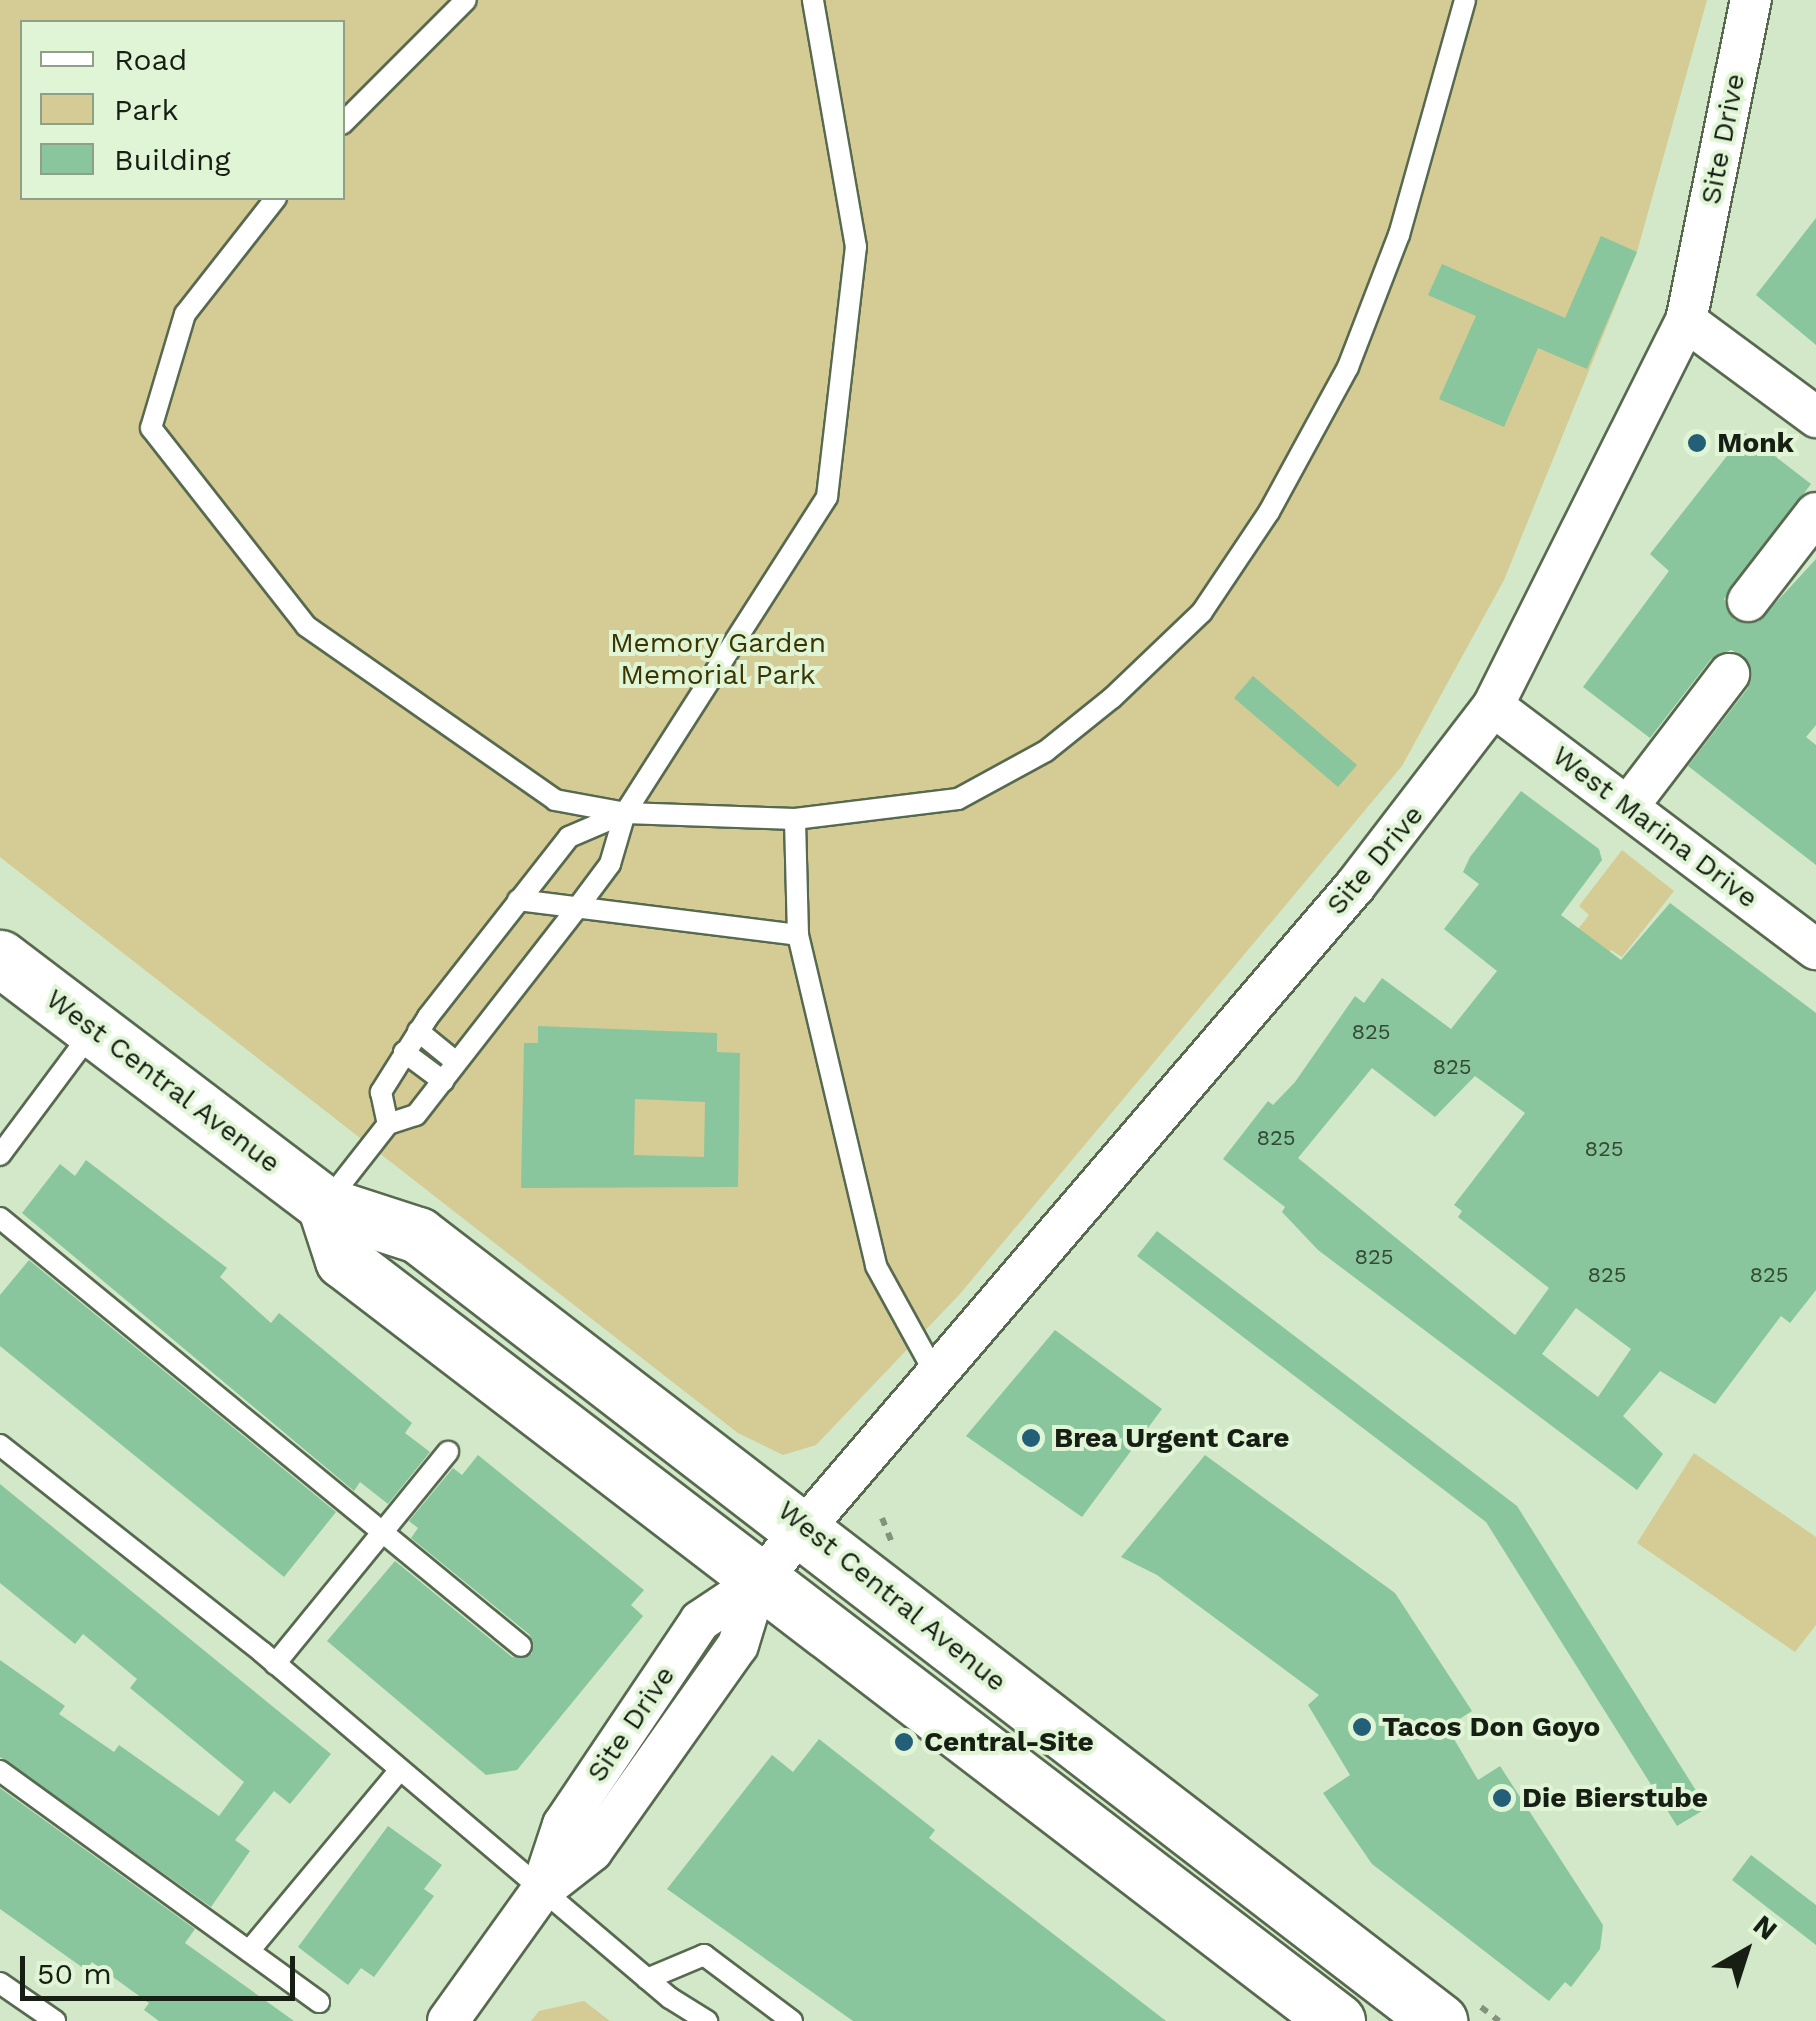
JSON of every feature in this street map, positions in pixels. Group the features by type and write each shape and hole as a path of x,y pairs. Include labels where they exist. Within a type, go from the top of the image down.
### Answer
{"main road":[{"name":"West Central Avenue","path":"0,958 325,1204 418,1235 804,1525 1439,2021"},
{"path":"325,1204 343,1260 757,1583 1337,2021"}],"street":[{"name":"Site Drive","path":"448,2021 541,1891 563,1825 700,1621 757,1583 1355,886 1493,706 1686,321 1751,0"},
{"path":"1686,321 1816,416"},
{"path":"1748,601 1816,513"},
{"path":"1629,806 1729,674"},
{"name":"West Marina Drive","path":"1493,706 1816,949"}],"lane":[{"path":"345,121 466,0"},
{"path":"325,1204 388,1124 416,1116 610,864 625,812 827,497 856,247 814,0"},
{"path":"274,200 185,314 151,428 306,626 555,800 625,812 795,820 958,799 1046,751 1202,612 1269,512 1348,367 1399,235 1465,0"},
{"path":"388,1124 381,1092 418,1031 570,837 625,812"},
{"path":"795,820 798,936 876,1266 936,1375"},
{"path":"518,900 798,936"},
{"path":"0,1156 94,1028"},
{"path":"418,1031 456,1062"},
{"path":"404,1052 442,1081"},
{"path":"0,1218 521,1646"},
{"path":"0,1445 276,1664 647,1979 708,2021"},
{"path":"276,1664 448,1452"},
{"path":"249,1951 400,1770"},
{"path":"0,1771 318,2002"},
{"path":"647,1979 704,1955 792,2021"},
{"path":"0,1983 55,2021"}],"green space":[{"name":"Memory Garden Memorial Park","path":"0,0 1707,0 1637,252 1504,580 1402,766 959,1295 816,1445 783,1455 738,1433 0,857"},
{"path":"1622,850 1674,891 1622,957 1611,950 1587,981 1556,957 1589,915 1579,906"},
{"path":"1694,1453 1816,1537 1816,1625 1795,1652 1637,1543"},
{"path":"584,2001 610,2021 531,2021 539,2011"}],"building":[{"path":"1816,218 1816,345 1756,295"},
{"path":"1601,236 1637,252 1587,369 1538,348 1504,427 1439,399 1476,316 1428,295 1442,264 1565,318"},
{"path":"1745,433 1811,484 1724,599 1734,620 1758,622 1816,559 1816,725 1806,737 1816,745 1816,865 1688,766 1748,688 1744,656 1731,650 1711,659 1650,738 1583,687 1669,571 1650,554"},
{"path":"1253,676 1357,765 1338,787 1234,698"},
{"path":"1521,791 1599,849 1602,860 1561,915 1621,960 1670,903 1816,1013 1816,1290 1790,1323 1781,1316 1715,1404 1660,1371 1623,1416 1663,1454 1637,1490 1318,1250 1282,1212 1285,1207 1223,1159 1268,1101 1273,1105 1295,1082 1355,996 1364,1003 1382,978 1451,1029 1497,971 1444,929 1479,884 1463,872 1470,857","holes":["1372,1068 1435,1117 1475,1076 1525,1113 1454,1205 1462,1211 1458,1217 1549,1288 1515,1335 1298,1158","1576,1308 1631,1349 1598,1397 1542,1354"]},
{"path":"538,1026 717,1033 717,1052 740,1053 738,1187 521,1188 524,1043 538,1043","holes":["635,1099 705,1102 704,1157 634,1155"]},
{"path":"86,1160 227,1268 220,1277 271,1323 279,1313 412,1423 405,1433 430,1452 388,1504 360,1482 354,1491 22,1213 60,1164 75,1176"},
{"path":"1157,1231 1517,1506 1707,1808 1677,1826 1486,1522 1137,1256"},
{"path":"29,1260 336,1512 284,1577 0,1346 0,1295"},
{"path":"1055,1330 1162,1409 1082,1517 966,1436"},
{"path":"478,1455 644,1590 631,1605 643,1616 517,1770 486,1775 327,1641 395,1561 512,1657 532,1654 530,1635 411,1538 418,1528 409,1521 453,1468 462,1475"},
{"path":"1205,1455 1395,1593 1472,1711 1447,1727 1478,1780 1500,1766 1603,1925 1600,1949 1571,1987 1565,1982 1549,2001 1372,1864 1323,1793 1350,1775 1308,1705 1319,1695 1157,1575 1121,1557"},
{"path":"0,1484 331,1754 290,1804 274,1791 235,1840 250,1851 211,1907 0,1757 0,1660 65,1706 59,1714 114,1752 119,1745 219,1816 244,1782 130,1688 137,1679 83,1634 75,1644 0,1583"},
{"path":"819,1739 935,1830 929,1838 1166,2021 853,2021 667,1889 772,1755 793,1772"},
{"path":"0,1788 195,1929 185,1943 294,2021 159,2021 144,2010 149,2003 92,1962 86,1970 0,1909"},
{"path":"388,1826 442,1865 424,1889 434,1896 374,1977 361,1968 348,1985 298,1947"},
{"path":"1751,1855 1816,1905 1816,1945 1732,1880"}],"place":[{"name":"Monk","path":"1697,443"},
{"name":"Brea Urgent Care","path":"1031,1438"},
{"name":"Tacos Don Goyo","path":"1362,1727"},
{"name":"Central-Site","path":"904,1742"},
{"name":"Die Bierstube","path":"1502,1798"}]}
